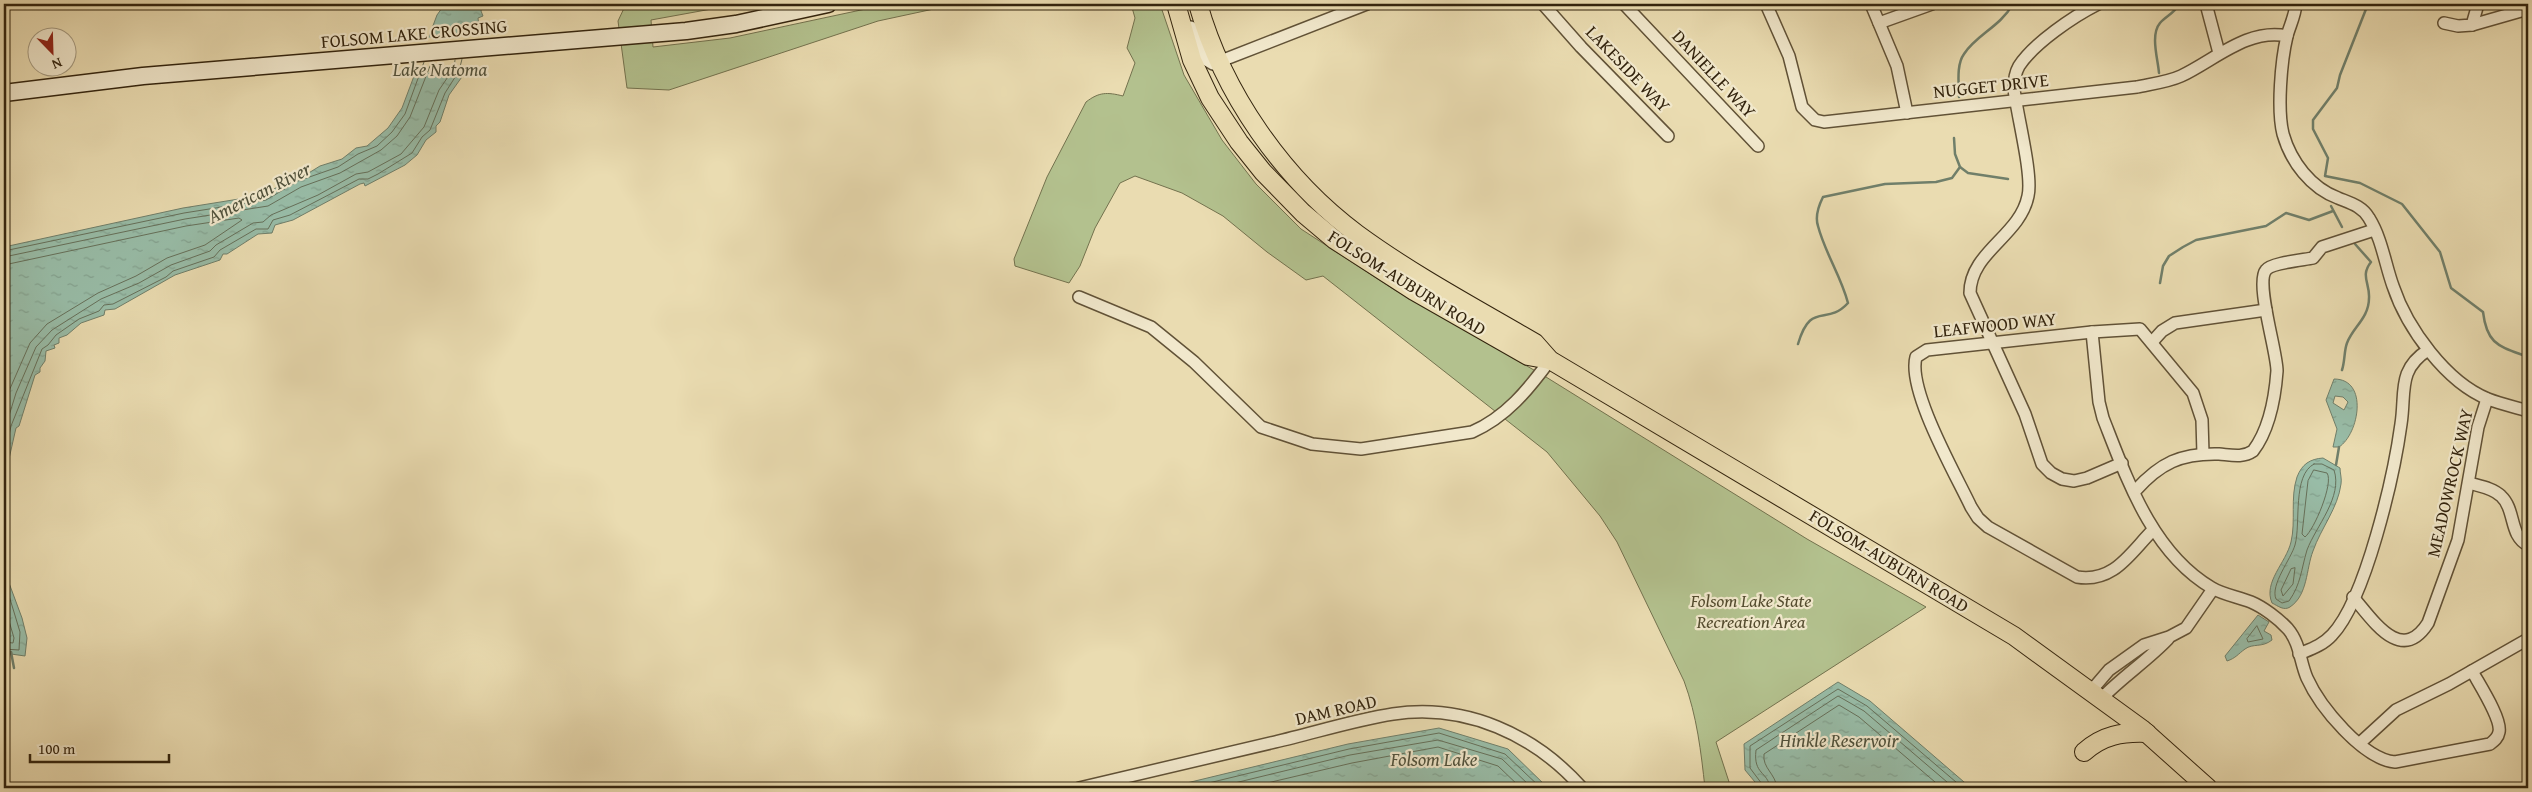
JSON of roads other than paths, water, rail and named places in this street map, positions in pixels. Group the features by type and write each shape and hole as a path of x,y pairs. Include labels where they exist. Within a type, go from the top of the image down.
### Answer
{"main road":[{"name":"FOLSOM LAKE CROSSING","path":"4,94 80,82 652,34 736,24 827,4"},
{"path":"1168,4 1180,9"},
{"name":"FOLSOM-AUBURN ROAD","path":"1198,4 1220,62 1241,102 1257,127 1281,158 1319,200 1355,233 1382,252 1535,343 1550,360 2014,636 2147,733 2208,788"},
{"name":"FOLSOM-AUBURN ROAD","path":"1180,9 1192,60 1218,110 1264,172 1303,213 1335,240 1414,291 1528,356 1550,360"},
{"path":"2084,752 2097,740 2111,735 2147,733"}],"street":[{"path":"1180,9 1203,58 1208,63 1220,62 1367,4"},
{"name":"LAKESIDE WAY","path":"1543,4 1581,47 1668,136"},
{"name":"DANIELLE WAY","path":"1624,4 1758,146"},
{"name":"NUGGET DRIVE","path":"1766,4 1789,56 1802,107 1808,115 1824,122 2016,102 2136,87 2179,77 2219,53 2257,36 2268,34 2287,36"},
{"path":"1871,4 1899,73 1907,113"},
{"path":"1879,23 1932,4"},
{"path":"2206,4 2219,53"},
{"path":"2296,4 2293,23 2287,36 2280,114 2283,134 2290,152 2300,169 2314,184 2325,192 2361,209 2369,218 2398,300 2428,350 2456,378 2487,399 2528,412"},
{"path":"2472,25 2478,4"},
{"path":"2094,5 2066,22 2018,67 2014,78 2016,102 2029,194 2020,218 1974,270 1970,281 1970,293 2025,414 2042,464 2051,473 2062,478 2074,480 2087,478 2122,463"},
{"path":"2444,23 2458,26 2472,25 2528,9"},
{"path":"2135,491 2153,472 2178,459 2203,454 2248,455 2257,446 2274,397 2277,370 2266,310 2263,276 2266,269 2273,265 2313,258 2322,247 2374,230"},
{"path":"1079,297 1151,327 1194,362 1261,427 1312,444 1361,449 1472,432 1488,425 1523,397 1550,360"},
{"path":"2152,342 2162,331 2175,323 2266,310"},
{"name":"LEAFWOOD WAY","path":"2153,530 2112,572 2101,577 2089,579 2077,577 2067,572 1988,526 1978,518 1933,428 1922,400 1915,363 1921,352 2135,328 2145,333 2193,393 2202,420 2203,454"},
{"path":"2092,332 2099,402 2122,463 2153,530 2177,560 2213,588 2253,603 2282,623 2293,637 2306,676 2320,701 2360,743 2378,758 2395,762 2490,744 2499,733 2500,726 2472,671"},
{"path":"2299,654 2325,642 2334,634 2354,597 2385,505 2401,424 2406,374 2412,362 2428,350"},
{"name":"MEADOWROCK WAY","path":"2354,597 2383,632 2392,638 2403,640 2413,638 2422,632 2428,623 2458,540 2478,427 2487,399"},
{"path":"2469,483 2494,490 2501,496 2511,512 2517,536 2521,542 2528,545"},
{"path":"2096,695 2109,670 2144,644 2169,638 2186,628 2213,588"},
{"path":"2360,743 2396,710 2423,699 2528,639"},
{"name":"DAM ROAD","path":"1080,788 1369,719 1419,712 1468,718 1508,731 1544,752 1582,788"}],"water":[{"name":"Lake Natoma","path":"442,4 483,4 481,11 483,16 478,18 479,27 468,52 464,74 449,95 440,122 436,126 436,132 426,140 417,155 405,165 365,186 364,183 360,184 293,220 275,225 272,233 258,234 227,254 223,254 220,260 175,275 115,309 105,310 104,315 81,323 67,335 59,338 59,343 54,345 55,348 46,351 45,361 40,368 40,372 35,375 19,426 16,428 6,472 7,503 4,527 4,247 183,208 264,195 296,176 307,174 320,166 342,159 356,148 367,146 388,128 402,108"},
{"path":"2334,379 2345,381 2352,388 2356,397 2357,408 2352,431 2339,447 2333,447 2337,429 2326,400","holes":["2335,396 2343,397 2348,402 2344,410 2333,403"]},
{"path":"2323,458 2340,468 2341,482 2339,493 2313,551 2306,581 2300,596 2290,607 2279,607 2272,603 2270,588 2291,542 2294,493 2297,477 2307,463"},
{"path":"4,527 9,536 7,540 9,547 6,555 9,560 9,583 27,638 25,656 4,653"},
{"path":"2258,615 2269,622 2264,631 2271,635 2272,640 2265,644 2248,647 2227,661 2225,656"},
{"name":"Hinkle Reservoir","path":"1838,682 1870,701 1971,788 1760,788 1745,770 1744,744"},
{"name":"Folsom Lake","path":"1439,728 1508,749 1548,788 1166,788 1348,744"}],"waterway":[{"path":"1959,97 1958,81 1961,58 1975,41 2002,19 2013,4"},
{"path":"2159,73 2155,34 2160,23 2179,4"},
{"path":"2368,4 2340,75 2337,88 2313,120 2313,129 2328,158 2325,176 2360,183 2402,204 2440,252 2451,288 2483,312 2491,338 2502,347 2528,357"},
{"path":"1798,344 1808,322 1814,318 1840,310 1848,303 1817,222 1817,215 1823,197 1885,184 1936,182 1952,178 1960,167 1955,154 1954,138"},
{"path":"1960,167 1968,173 2008,179"},
{"path":"2331,206 2342,227"},
{"path":"2160,283 2163,266 2169,256 2196,240 2266,226 2286,213 2309,220 2333,211"},
{"path":"2342,370 2347,343 2364,317 2368,305 2369,293 2366,271 2371,262 2355,244"},
{"path":"2336,465 2339,447"},
{"path":"11,652 14,668"}],"water label":[{"name":"American River","path":"259,192"}],"park label":[{"name":"Folsom Lake State Recreation Area","path":"1751,611"}]}
